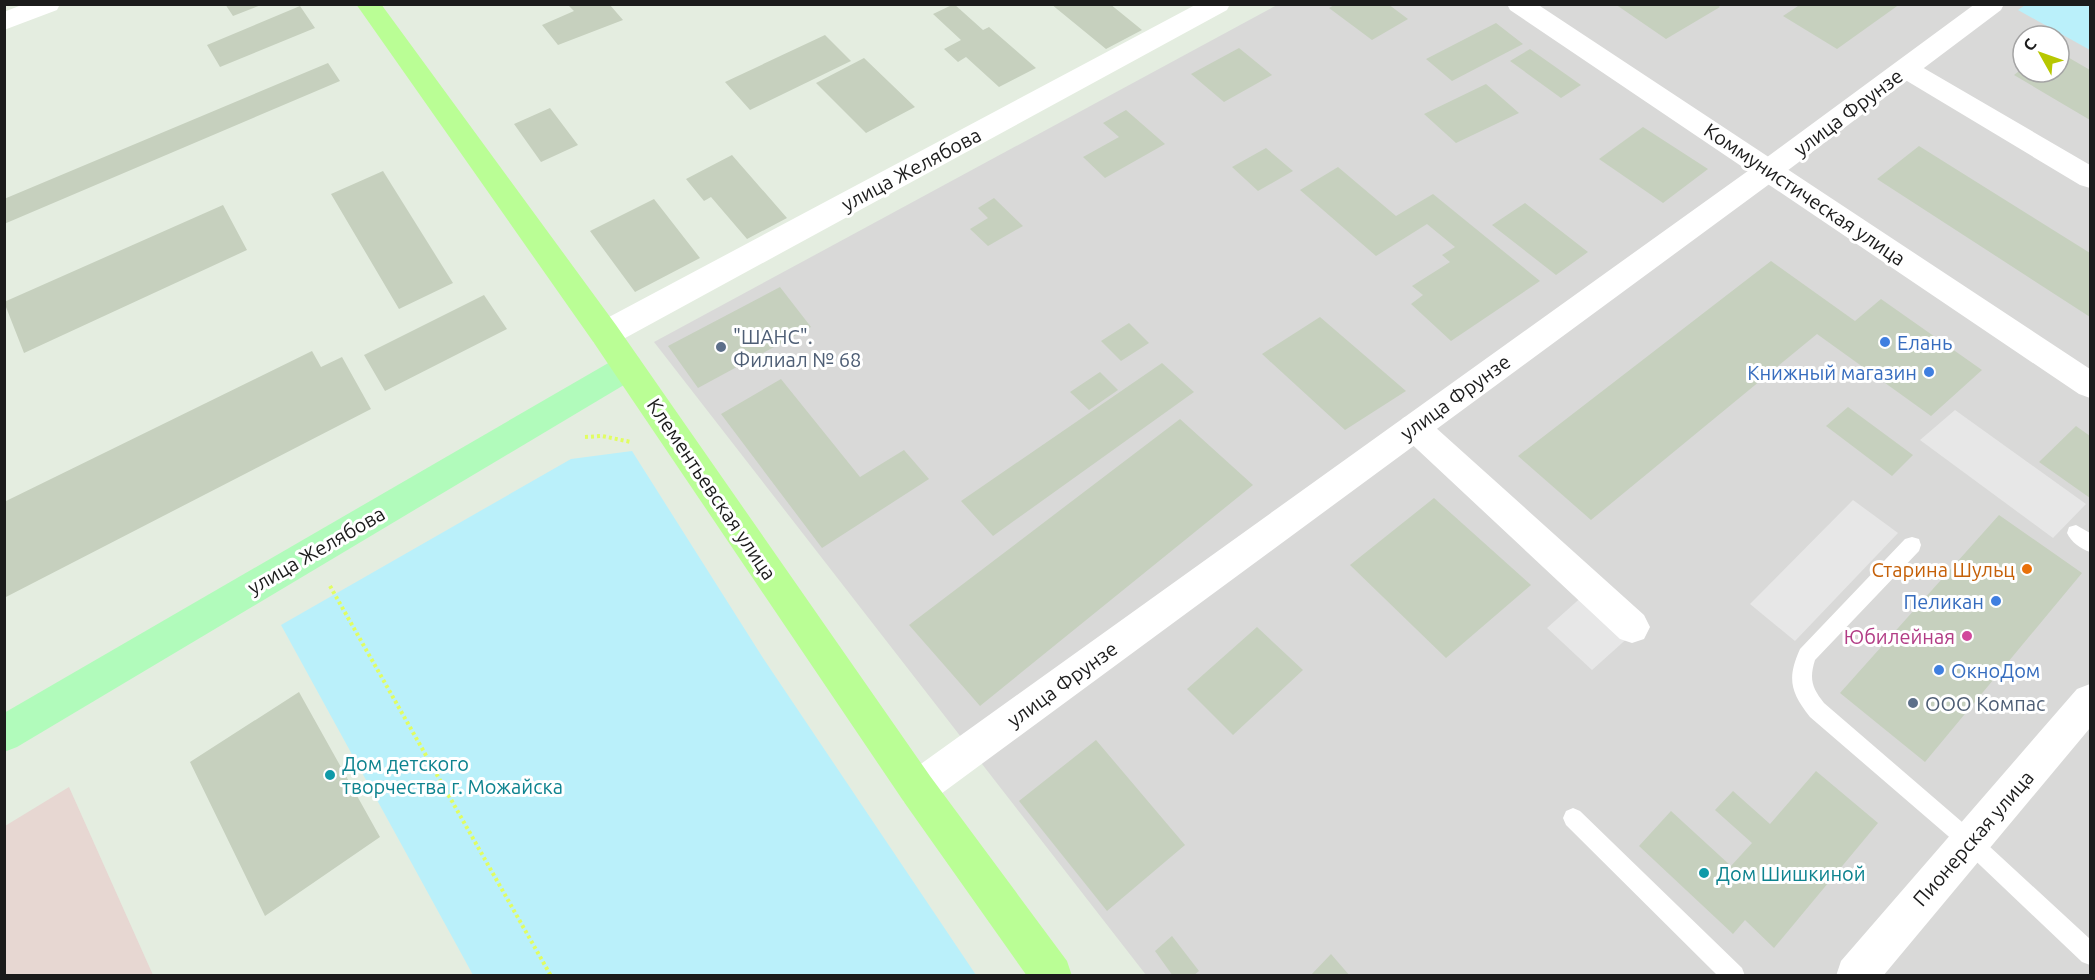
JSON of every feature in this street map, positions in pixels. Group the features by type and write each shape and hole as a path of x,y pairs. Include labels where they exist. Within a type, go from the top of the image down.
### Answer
{"main road":[{"name":"Клементьевская улица","path":"368,4 605,334 917,789 1052,975"},
{"name":"улица Желябова","path":"4,734 628,367"}],"street":[{"path":"4,21 48,4"},
{"name":"улица Желябова","path":"605,334 1218,4"},
{"name":"Коммунистическая улица","path":"1519,4 2091,385"},
{"name":"улица Фрунзе","path":"917,789 1769,170 1992,4"},
{"path":"1906,69 2091,178"},
{"path":"1414,427 1632,627"},
{"name":"Пионерская улица","path":"1856,975 2091,701"}],"lane":[{"path":"1912,545 1807,655 1800,674 1805,695 1817,710 1969,841 2091,954"},
{"path":"1574,818 1734,975"}],"path":[{"path":"576,438 602,436 639,444"},
{"path":"324,575 551,975"}],"shaded area":[{"path":"1277,5 2090,5 2090,975 1146,975 654,342"},
{"path":"2025,5 2090,5 2090,50 2071,39 2071,24 2043,24 2018,10"},
{"path":"1955,410 2086,504 2053,538 1920,440"},
{"path":"632,451 763,658 976,975 473,975 281,625 571,459"},
{"path":"1853,500 1898,533 1795,641 1750,604"},
{"path":"1585,594 1631,635 1592,670 1547,628"},
{"path":"69,787 153,975 5,975 5,826"}],"building":[{"path":"225,4 261,4 261,5 233,16"},
{"path":"954,4 983,30 989,27 1036,68 999,87 966,57 958,62 944,49 961,40 933,14"},
{"path":"1051,4 1110,4 1142,30 1106,49"},
{"path":"1336,4 1388,4 1408,19 1372,40 1329,8"},
{"path":"1615,4 1717,4 1720,7 1666,39"},
{"path":"1801,4 1900,4 1837,49 1783,16"},
{"path":"568,5 610,5 623,20 558,45 542,25 574,11"},
{"path":"300,6 315,28 220,67 207,45"},
{"path":"1496,23 1523,44 1452,81 1426,59"},
{"path":"825,35 851,61 750,110 725,82"},
{"path":"1239,48 1272,75 1224,102 1191,74"},
{"path":"1530,49 1581,85 1561,98 1510,61"},
{"path":"864,58 915,107 866,133 816,83"},
{"path":"2071,59 2090,70 2090,120 2029,84 2071,84"},
{"path":"328,63 340,81 4,224 4,199"},
{"path":"1486,84 1519,113 1456,143 1424,114"},
{"path":"550,108 578,145 541,162 514,124"},
{"path":"1126,110 1165,144 1105,178 1083,157 1119,137 1103,123"},
{"path":"1643,127 1708,169 1663,203 1599,159"},
{"path":"1919,146 2090,253 2090,317 1877,179"},
{"path":"1266,148 1293,171 1258,191 1232,167"},
{"path":"732,155 787,218 747,239 711,197 704,201 686,179"},
{"path":"1338,167 1396,216 1433,194 1540,281 1451,341 1411,304 1423,295 1412,286 1450,262 1442,255 1455,247 1427,224 1376,256 1300,190"},
{"path":"383,171 453,283 399,309 331,194"},
{"path":"994,198 1023,226 988,246 970,229 988,218 978,208"},
{"path":"654,199 700,258 635,292 590,231"},
{"path":"1525,203 1588,252 1556,275 1492,225"},
{"path":"223,205 247,250 24,353 4,302"},
{"path":"1771,261 1855,321 1881,299 1982,370 1931,416 1817,334 1591,520 1518,456"},
{"path":"780,287 811,327 698,388 668,346"},
{"path":"484,295 507,329 385,391 364,355"},
{"path":"1320,317 1406,391 1345,430 1262,354"},
{"path":"1129,323 1149,343 1121,361 1101,341"},
{"path":"312,351 321,367 342,357 371,409 4,598 4,502"},
{"path":"1162,363 1194,392 993,536 961,501"},
{"path":"1100,372 1118,390 1089,410 1070,392"},
{"path":"781,379 860,477 904,450 929,479 822,548 721,414"},
{"path":"1848,407 1913,455 1892,476 1826,426"},
{"path":"1180,419 1253,485 980,706 909,625"},
{"path":"2076,426 2090,436 2090,498 2039,462"},
{"path":"1434,498 1531,585 1446,658 1350,565"},
{"path":"1999,515 2082,573 1925,762 1840,693"},
{"path":"1257,627 1303,670 1233,735 1187,689"},
{"path":"299,692 380,837 265,916 190,762"},
{"path":"1096,740 1185,845 1107,911 1019,801"},
{"path":"1816,771 1878,823 1774,948 1745,920 1733,934 1639,846 1671,811 1731,866 1752,843 1715,810 1733,791 1770,824"},
{"path":"1172,936 1199,971 1193,976 1173,976 1155,951"},
{"path":"1331,954 1350,976 1310,976"}],"place":[{"name":"Елань","path":"1885,342"},
{"name":"\"ШАНС\". Филиал № 68","path":"721,347"},
{"name":"Книжный магазин","path":"1929,372"},
{"name":"Старина Шульц","path":"2027,569"},
{"name":"Пеликан","path":"1996,601"},
{"name":"Юбилейная","path":"1967,636"},
{"name":"ОкноДом","path":"1939,670"},
{"name":"ООО Компас","path":"1913,703"},
{"name":"Дом детского творчества г. Можайска","path":"330,775"},
{"name":"Дом Шишкиной","path":"1704,873"}]}
